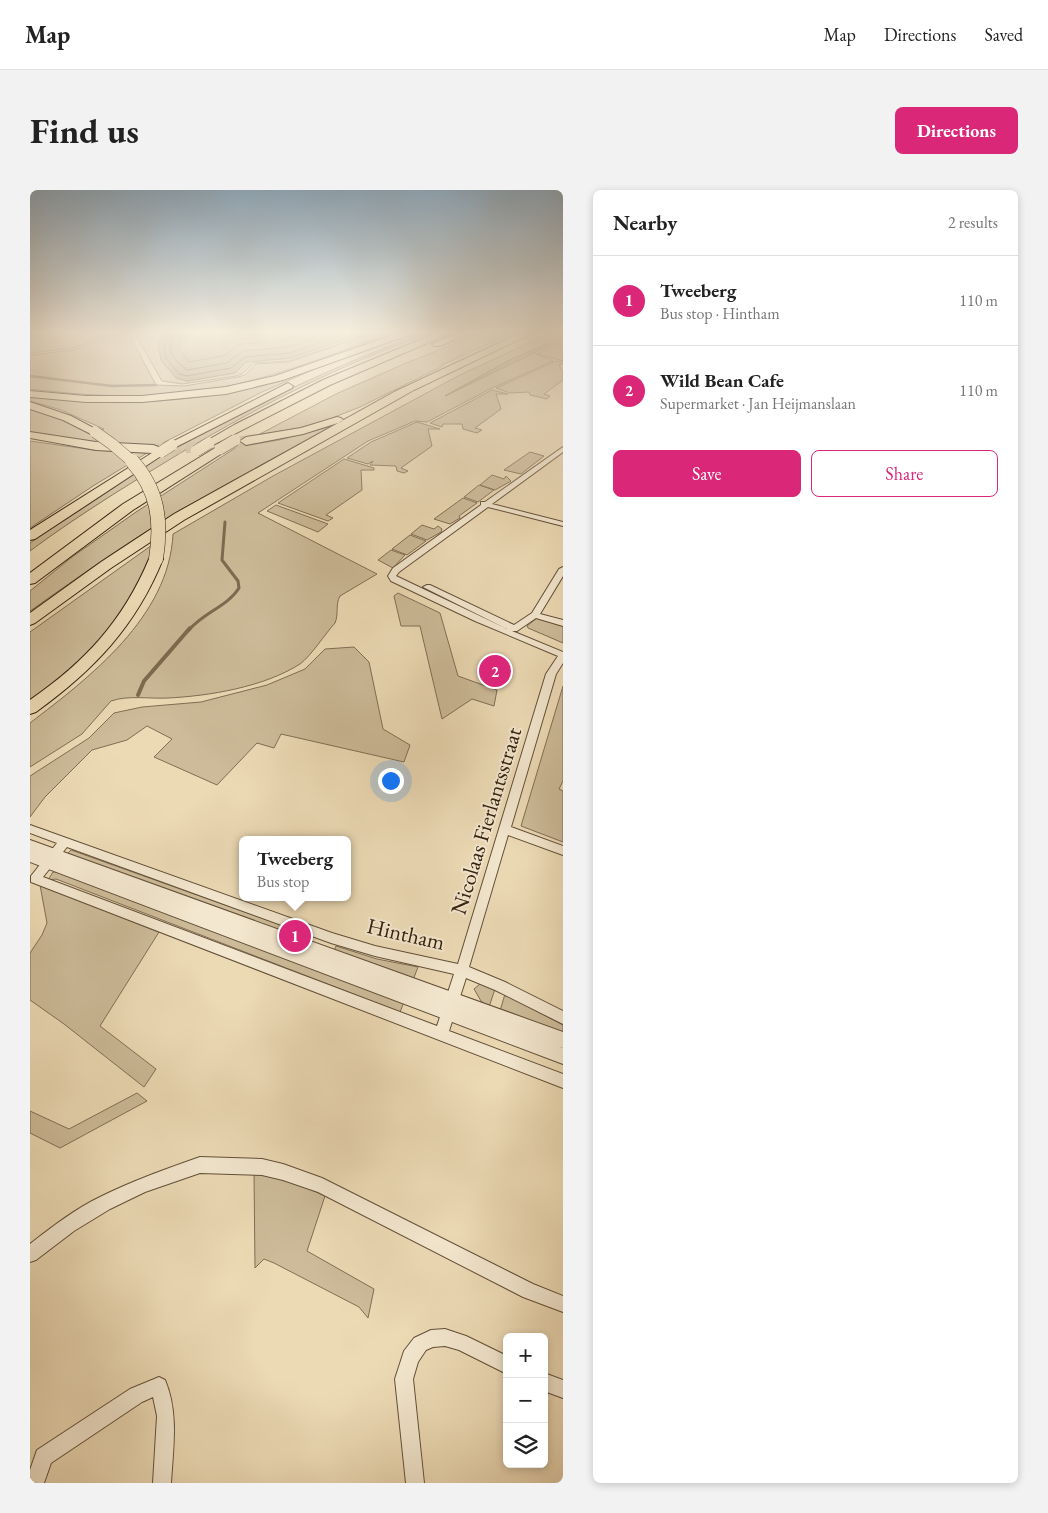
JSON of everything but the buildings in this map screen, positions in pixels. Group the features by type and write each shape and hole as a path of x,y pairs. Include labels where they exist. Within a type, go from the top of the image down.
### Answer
{"highway":[{"path":"30,394 98,400 131,400 218,392"},
{"path":"30,536 162,449 273,392"},
{"path":"30,580 128,507 215,446 309,392"},
{"path":"241,441 327,392"},
{"path":"91,518 196,451 323,425 402,392"},
{"path":"30,620 106,565 180,518 404,392"},
{"path":"30,406 67,418 95,432 125,453 148,482 154,495 160,520 159,544 148,584 119,628 79,671 30,708"},
{"path":"30,436 96,446 162,449"}],"street":[{"path":"563,449 484,504 392,573 394,580 512,636 563,656"},
{"path":"484,504 563,524"},
{"path":"410,587 417,582 514,629 535,614 563,569"},
{"path":"535,614 563,622"},
{"name":"Nicolaas Fierlantsstraat","path":"449,1007 462,970 551,674 559,668 563,656"},
{"name":"Hintham","path":"30,829 331,938 375,951 462,970 500,986 563,1018"},
{"path":"505,829 563,851"},
{"path":"65,841 34,879 563,1081"},
{"path":"30,845 52,858 449,1007 563,1056"},
{"path":"30,856 52,858"},
{"path":"441,1034 449,1007"},
{"path":"449,1007 563,1040"},
{"path":"30,1254 68,1225 104,1203 143,1185 200,1165 262,1167 283,1172 322,1186 529,1291 563,1304"},
{"path":"415,1483 404,1378 413,1350 423,1341 437,1336 454,1339 503,1363"},
{"path":"548,1383 563,1389"},
{"path":"36,1483 44,1457 136,1395 159,1386 166,1416 162,1483"}],"shaded area":[{"path":"62,392 187,392 138,396"},
{"path":"227,392 261,392 159,445 98,443 30,432 30,408 64,420 90,434 104,429 61,410 30,401 30,396 116,402 144,402 201,397"},
{"path":"284,392 290,392 164,463 30,551 30,543 119,483 174,449"},
{"path":"340,392 390,392 360,407 322,422 258,435"},
{"path":"428,392 452,392 445,396 452,392 484,392 427,422 415,421 368,441 258,513 377,574 340,596 335,623 309,656 300,664 270,679 236,689 201,695 168,698 125,698 111,701 82,734 30,767 30,723 101,665 142,618 157,592 168,564 173,534 273,476"},
{"path":"488,392 508,394 496,394 501,409 475,428 482,430 477,433 463,429 462,424 443,424 442,427 430,423"},
{"path":"529,392 546,392 544,394 550,396 547,399 530,395"},
{"path":"417,422 440,429 428,429 432,446 401,468 408,471 404,473 397,471 396,466 370,465 373,461 368,464 347,458 371,442"},
{"path":"337,425 173,515 118,550 30,611 30,591 72,557 136,512 237,447 279,440"},
{"path":"30,441 93,450 147,453 30,528"},
{"path":"530,452 544,456 521,474 504,470"},
{"path":"344,459 374,468 374,470 361,470 362,490 326,515 333,518 328,521 278,503"},
{"path":"492,475 504,479 506,476 511,481 495,490 480,485"},
{"path":"479,485 494,490 478,502 464,497"},
{"path":"463,498 477,503 450,524 434,519"},
{"path":"276,505 328,524 318,532 267,511"},
{"path":"422,525 434,529 438,526 442,529 441,532 427,540 411,534"},
{"path":"410,535 426,541 407,555 392,549"},
{"path":"152,545 148,564 114,627 73,668 30,702 30,632"},
{"path":"391,550 405,555 393,568 378,560"},
{"path":"398,593 440,613 458,676 497,690 494,706 472,699 442,719 420,626 401,626 394,596"},
{"path":"537,618 563,623 563,643 528,628 527,626"},
{"path":"354,647 369,662 383,729 410,745 404,762 281,734 274,748 257,743 217,785 154,757 172,739 147,726 127,740 92,750 45,797 30,817 30,776 89,738 114,713 142,707 201,702 267,685 305,669 325,649"},
{"path":"563,686 563,781 559,789 563,791 563,842 521,826"},
{"path":"71,850 281,925 280,929 292,934 290,937 70,855 68,853"},
{"path":"53,872 404,1002 400,1012 56,879 48,880"},
{"path":"40,885 159,932 100,1026 156,1069 144,1087 64,1024 30,1000 30,953 42,935 47,923"},
{"path":"336,946 377,959 418,967 413,980 334,951"},
{"path":"480,984 495,989 489,1007 481,1001 474,989"},
{"path":"505,994 563,1025 563,1034 500,1011"},
{"path":"137,1093 147,1101 60,1148 30,1133 30,1111 69,1129"},
{"path":"254,1173 292,1181 325,1196 307,1251 374,1289 368,1318 359,1307 274,1263 264,1259 255,1268"}],"waterway":[{"path":"189,630 201,619 229,600 239,588 238,581 222,560 225,522"},
{"path":"138,695 144,681 190,628"}],"tunnel":[{"path":"153,449 207,447 246,441"}],"place":[{"name":"Wild Bean Cafe","path":"495,671"},
{"name":"Tweeberg","path":"295,936"}]}
